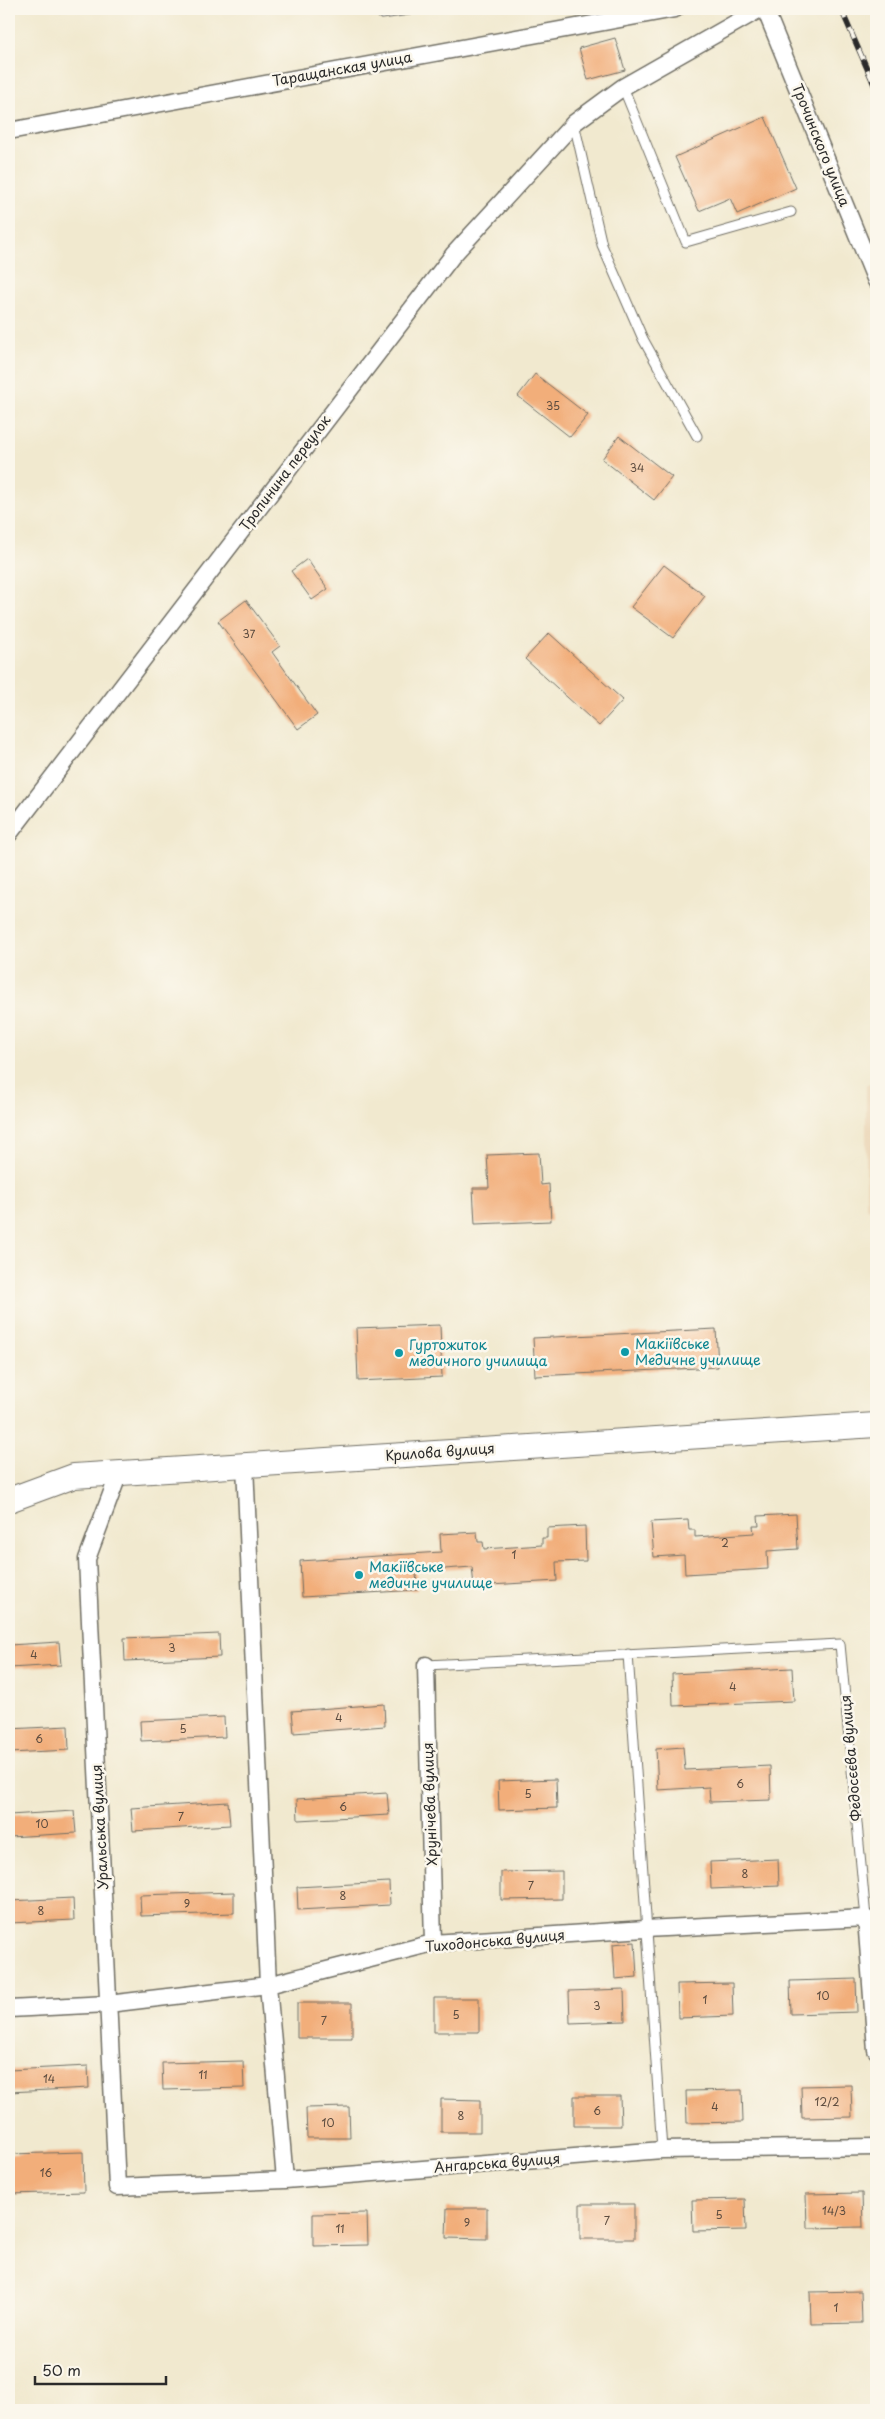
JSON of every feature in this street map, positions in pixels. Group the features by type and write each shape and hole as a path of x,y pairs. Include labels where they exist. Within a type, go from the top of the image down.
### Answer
{"main road":[{"name":"Крилова вулиця","path":"9,1500 74,1476 876,1424"}],"street":[{"name":"Таращанская улица","path":"9,131 675,9"},
{"name":"Тропинина переулок","path":"9,834 453,255 574,123 623,87 760,9"},
{"name":"Трочинского улица","path":"764,9 876,281"},
{"path":"245,1465 268,1985 284,2180"},
{"name":"Уральська вулиця","path":"117,2186 87,1558 119,1473"},
{"name":"Хрунічева вулиця","path":"426,1665 434,1943"},
{"name":"Тиходонська вулиця","path":"9,2009 108,2004 268,1985 434,1943 645,1929 866,1918"},
{"name":"Федосєєва вулиця","path":"866,1918 876,2050"},
{"name":"Ангарська вулиця","path":"117,2186 284,2180 662,2150 876,2147"}],"lane":[{"path":"382,14 415,9"},
{"path":"623,87 686,242 791,212"},
{"path":"574,123 602,245 643,339 697,436"},
{"name":"Федосєєва вулиця","path":"628,1654 840,1644 866,1918"},
{"path":"426,1665 628,1654 645,1929 662,2150"}],"shaded area":[{"path":"866,1084 876,1084 876,1209 866,1209"}],"building":[{"path":"615,38 625,70 588,80 579,48"},
{"path":"765,117 796,188 737,214 730,198 699,211 675,157"},
{"path":"535,374 588,415 570,437 518,396"},
{"path":"619,436 672,477 654,500 602,459"},
{"path":"307,559 328,589 312,600 291,571"},
{"path":"664,565 705,596 673,638 631,607"},
{"path":"246,600 280,646 272,652 317,715 298,729 218,621"},
{"path":"549,633 623,700 599,726 525,659"},
{"path":"539,1153 541,1185 549,1184 551,1221 475,1224 473,1188 489,1188 487,1155"},
{"name":"Гуртожиток медичного училища","path":"440,1325 442,1377 358,1381 356,1328"},
{"name":"Макіївське Медичне училище","path":"716,1329 718,1367 535,1376 533,1338"},
{"path":"796,1514 798,1549 767,1551 768,1569 685,1574 684,1555 654,1557 651,1522 688,1520 689,1530 695,1530 695,1537 754,1533 753,1526 759,1526 758,1516"},
{"path":"585,1526 586,1561 556,1562 557,1581 474,1586 472,1567 416,1571 417,1590 302,1597 300,1561 441,1552 440,1534 477,1532 478,1542 483,1542 484,1549 542,1545 542,1538 547,1538 547,1528"},
{"path":"219,1634 220,1657 125,1661 124,1638"},
{"path":"59,1642 61,1665 9,1668 9,1645"},
{"path":"792,1668 794,1701 673,1706 672,1674"},
{"path":"384,1704 385,1726 294,1733 292,1711"},
{"path":"224,1717 225,1737 141,1741 140,1721"},
{"path":"68,1726 69,1750 9,1753 9,1729"},
{"path":"683,1747 685,1770 770,1766 771,1800 710,1802 709,1787 658,1790 656,1749"},
{"path":"556,1779 557,1808 499,1810 498,1781"},
{"path":"387,1793 389,1815 298,1820 297,1799"},
{"path":"228,1802 230,1825 133,1831 131,1808"},
{"path":"74,1811 76,1833 9,1837 9,1815"},
{"path":"778,1859 779,1886 711,1889 710,1862"},
{"path":"562,1871 562,1899 501,1900 501,1872"},
{"path":"389,1882 390,1905 298,1910 297,1887"},
{"path":"234,1892 234,1913 141,1916 140,1895"},
{"path":"73,1898 74,1920 9,1923 9,1901"},
{"path":"635,1942 637,1977 615,1979 613,1944"},
{"path":"856,1979 857,2012 791,2014 790,1981"},
{"path":"732,1983 733,2016 678,2018 677,1984"},
{"path":"624,1989 625,2021 570,2023 569,1991"},
{"path":"434,1998 479,1998 479,2032 434,2032"},
{"path":"297,2003 352,2003 352,2038 297,2038"},
{"path":"243,2061 244,2088 163,2090 162,2063"},
{"path":"88,2066 89,2088 9,2092 9,2070"},
{"path":"851,2085 852,2117 802,2118 801,2086"},
{"path":"742,2090 743,2122 687,2123 686,2091"},
{"path":"574,2096 620,2096 621,2126 574,2126"},
{"path":"441,2099 480,2100 480,2132 441,2132"},
{"path":"349,2107 350,2138 307,2138 306,2108"},
{"path":"83,2152 84,2192 9,2194 9,2154"},
{"path":"862,2193 863,2227 807,2228 806,2194"},
{"path":"745,2199 746,2230 693,2231 692,2200"},
{"path":"580,2204 634,2204 634,2239 580,2239"},
{"path":"447,2208 487,2208 487,2239 446,2238"},
{"path":"367,2213 368,2245 313,2246 313,2214"},
{"path":"861,2291 862,2323 811,2324 810,2292"}],"railway":[{"path":"841,9 876,89"}],"place":[{"name":"Макіївське Медичне училище","path":"625,1352"},
{"name":"Гуртожиток медичного училища","path":"399,1353"},
{"name":"Макіївське медичне училище","path":"359,1575"}]}
